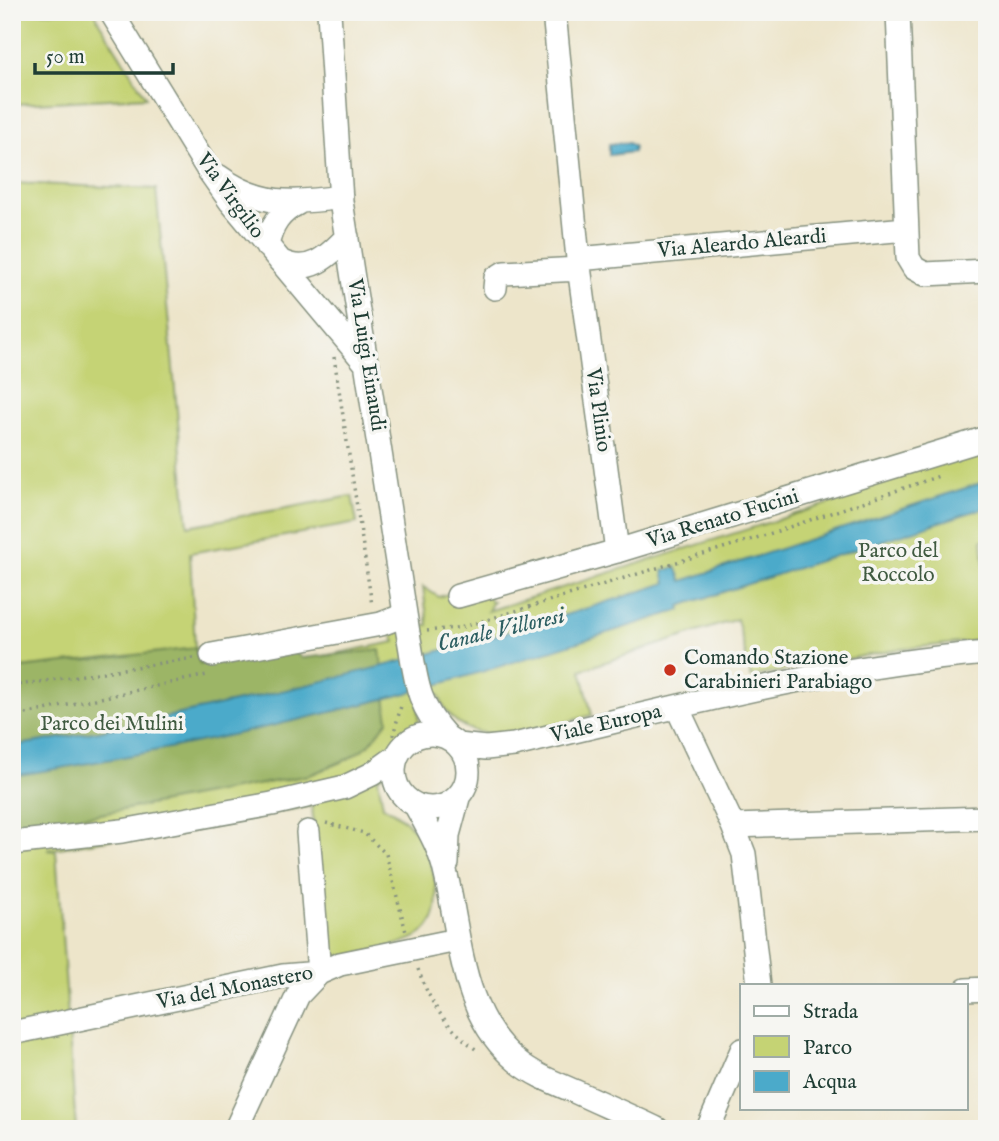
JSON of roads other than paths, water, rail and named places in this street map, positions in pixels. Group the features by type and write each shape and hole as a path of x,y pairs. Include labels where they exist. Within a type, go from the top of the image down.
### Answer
{"street":[{"name":"Via Virgilio","path":"111,12 207,168 231,202 368,366"},
{"name":"Via Luigi Einaudi","path":"329,12 341,197 407,624 414,721 396,748"},
{"name":"Via Plinio","path":"554,12 579,264 617,551"},
{"path":"898,12 908,258 914,268 925,275 987,271"},
{"path":"207,168 251,195 284,203 341,197"},
{"path":"298,203 288,208 275,221 273,253 296,267 312,265 330,254 347,237"},
{"name":"Via Aleardo Aleardi","path":"579,264 906,229"},
{"path":"495,288 496,278 504,273 579,264"},
{"name":"Via Renato Fucini","path":"458,596 617,551 987,438"},
{"path":"212,655 375,625 407,624"},
{"name":"Viale Europa","path":"12,843 122,831 197,819 345,787 373,774 396,748 417,736 432,734 486,748 514,746 804,677 936,657 987,653"},
{"name":"Via Luigi Einaudi","path":"411,702 452,741"},
{"path":"677,707 744,854 759,984"},
{"path":"446,873 449,835 469,771 466,757 452,741"},
{"name":"Viale Europa","path":"345,787 376,790 430,809 438,808 445,806 462,792 488,763 514,746"},
{"path":"396,748 393,771 396,785 434,839 446,873 457,940 467,980 480,1012 497,1041 517,1061 541,1076 657,1129"},
{"path":"733,826 987,818"},
{"path":"236,1129 298,995 319,972 314,828"},
{"name":"Via del Monastero","path":"12,1033 283,976 319,972 341,964 457,940"},
{"path":"968,990 987,989"},
{"path":"708,1129 740,1056"}],"water":[{"path":"629,143 634,147 633,152 609,155 609,144"},
{"path":"987,481 987,507 680,606 681,610 503,665 396,696 253,730 109,760 12,776 12,746 222,705 357,673 564,615 666,583 663,571 676,567 682,581"}],"place":[{"name":"Comando Stazione Carabinieri Parabiago","path":"670,670"}],"park label":[{"name":"Parco del Roccolo","path":"898,563"},
{"name":"Parco dei Mulini","path":"112,724"}],"water label":[{"name":"Canale Villoresi","path":"501,630"}]}
